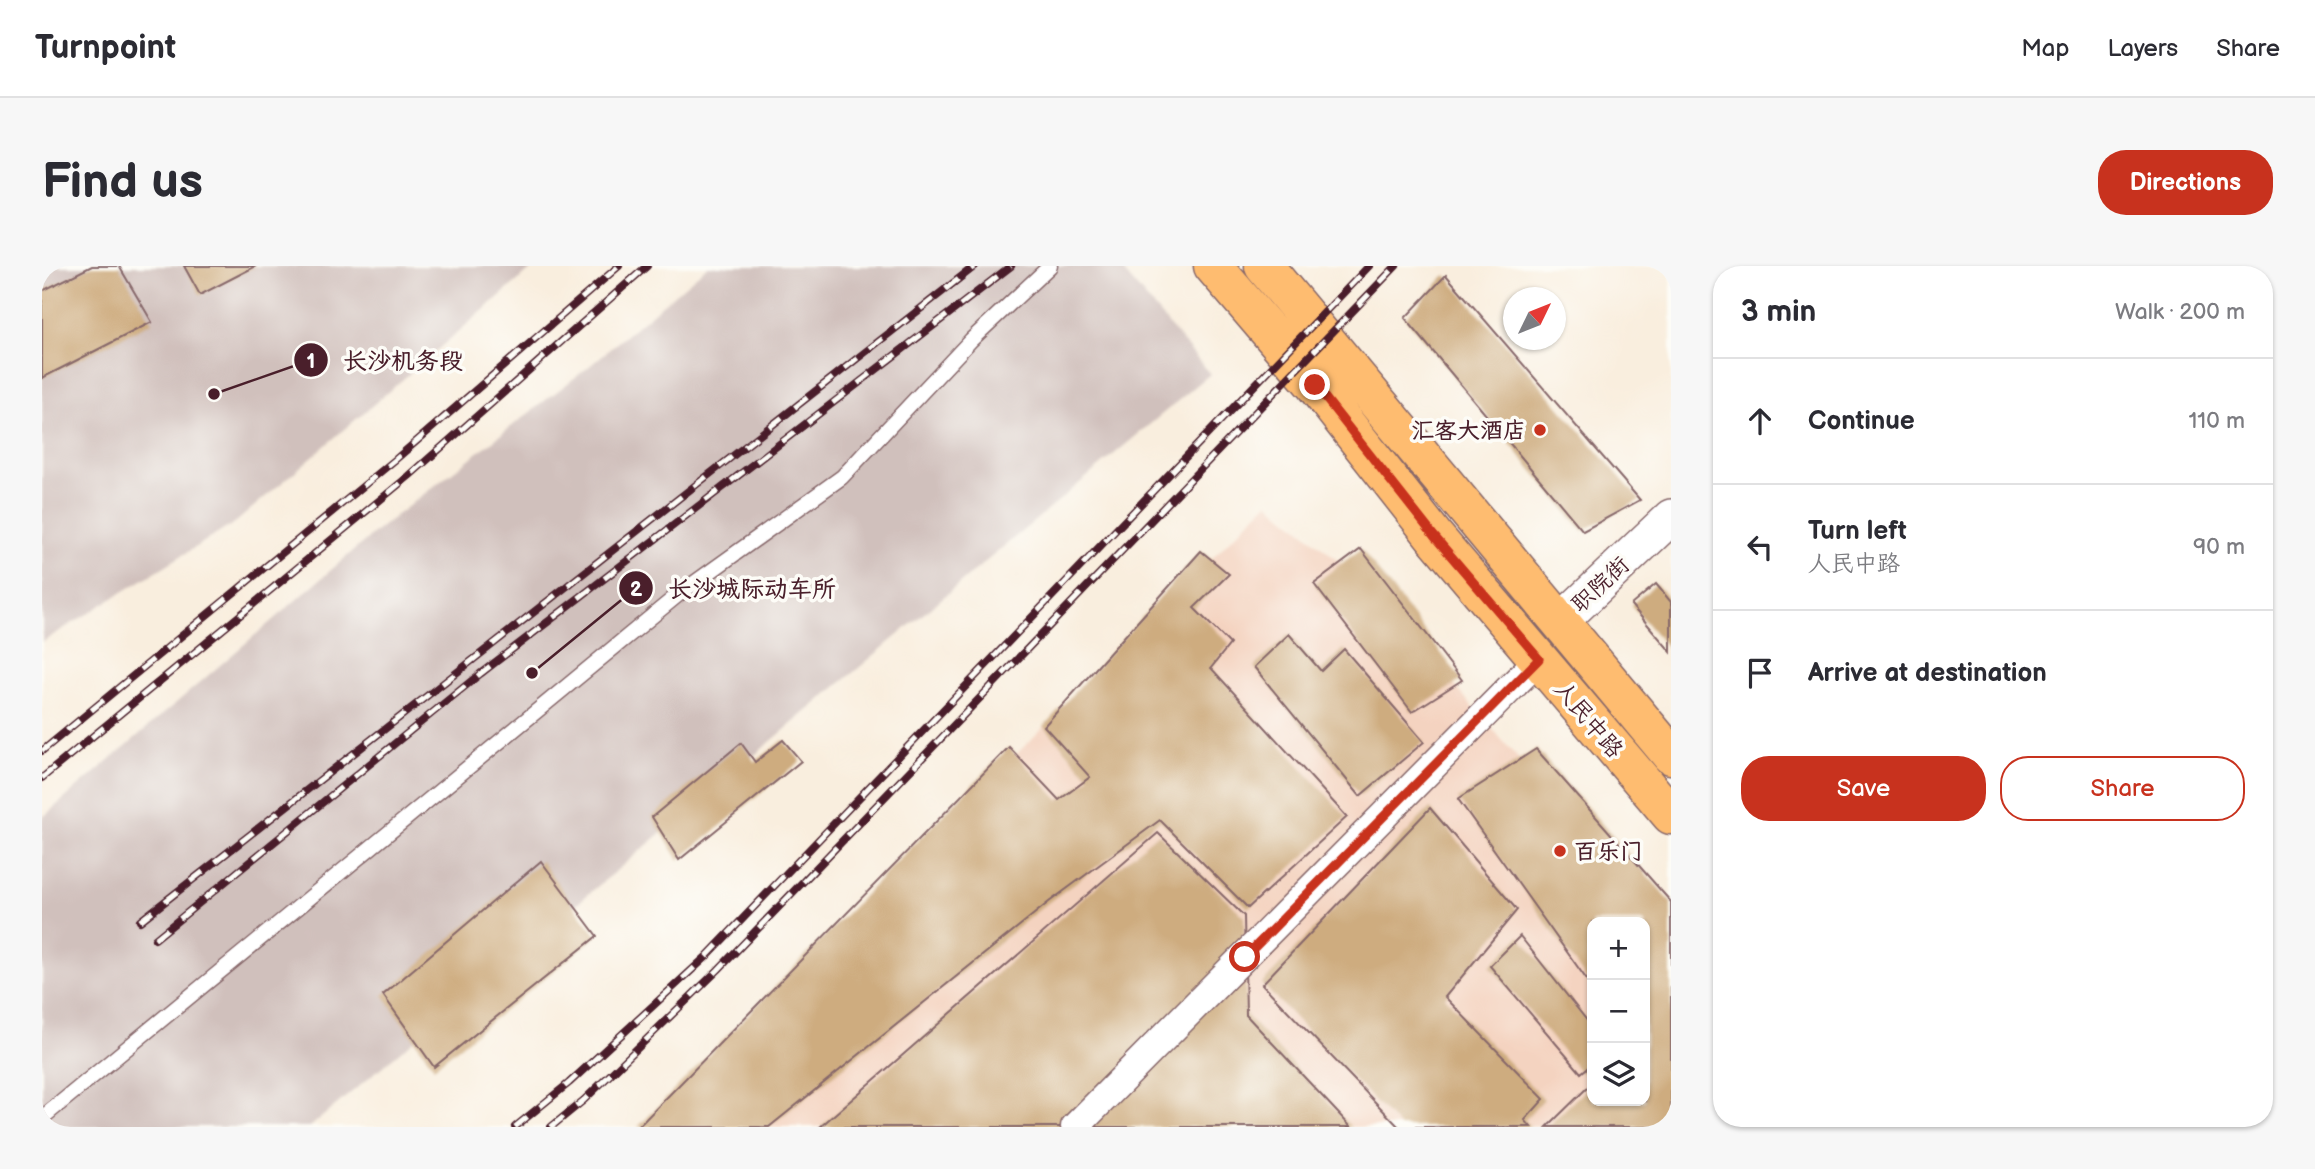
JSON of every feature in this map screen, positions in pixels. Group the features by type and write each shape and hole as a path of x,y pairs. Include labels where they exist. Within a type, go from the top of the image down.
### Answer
{"main road":[{"name":"人民中路","path":"1213,266 1315,385 1434,536 1671,815"},
{"name":"人民中路","path":"1264,266 1671,755"}],"street":[{"name":"职院街","path":"1560,622 1671,517"},
{"path":"1075,1127 1539,659"}],"lane":[{"path":"42,1118 679,594 842,477 971,340 1050,266"}],"shaded area":[{"path":"42,266 535,266 236,522 42,642"},
{"path":"708,266 1119,266 1210,374 310,1127 42,1127 42,818 380,528 586,369"},
{"path":"1268,502 1367,585 1671,934 1671,1127 645,1127"}],"building":[{"path":"92,266 119,266 152,322 42,378 42,291"},
{"path":"184,266 256,266 200,295"},
{"name":"汇客大酒店","path":"1446,275 1503,341 1503,350 1511,350 1640,500 1583,531 1405,318"},
{"path":"1361,549 1462,680 1412,712 1314,584"},
{"path":"1201,551 1229,574 1194,608 1230,644 1211,668 1347,817 1248,908 1160,820 1049,902 769,1127 638,1127 1009,747 1059,800 1090,777 1044,726"},
{"path":"1656,584 1671,602 1671,652 1631,605"},
{"path":"1289,634 1321,671 1344,649 1424,742 1360,796 1254,667"},
{"path":"783,740 801,761 679,860 652,817 741,743 755,762"},
{"name":"百乐门","path":"1536,749 1671,902 1671,1127 1547,1127 1587,1088 1587,1106 1650,1106 1650,917 1587,917 1587,980 1458,799"},
{"path":"1430,808 1517,910 1445,997 1544,1099 1525,1120 1531,1127 1399,1127 1262,984"},
{"path":"1158,833 1244,916 1246,1015 1351,1127 820,1127"},
{"path":"541,861 597,936 434,1067 383,995"},
{"path":"1520,936 1587,1021 1587,1068 1581,1073 1490,966"}],"railway":[{"path":"42,751 396,459 619,266"},
{"path":"42,778 409,476 647,266"},
{"path":"140,921 975,266"},
{"path":"155,939 480,674 1011,266"},
{"path":"515,1127 569,1083 706,957 1369,266"},
{"path":"551,1127 584,1100 718,970 1396,266"}],"place":[{"name":"长沙机务段","path":"214,394"},
{"name":"汇客大酒店","path":"1540,430"},
{"name":"长沙城际动车所","path":"532,673"},
{"name":"百乐门","path":"1560,851"}],"route":[{"path":"1245,957 1539,659 1434,536 1315,385"}]}
